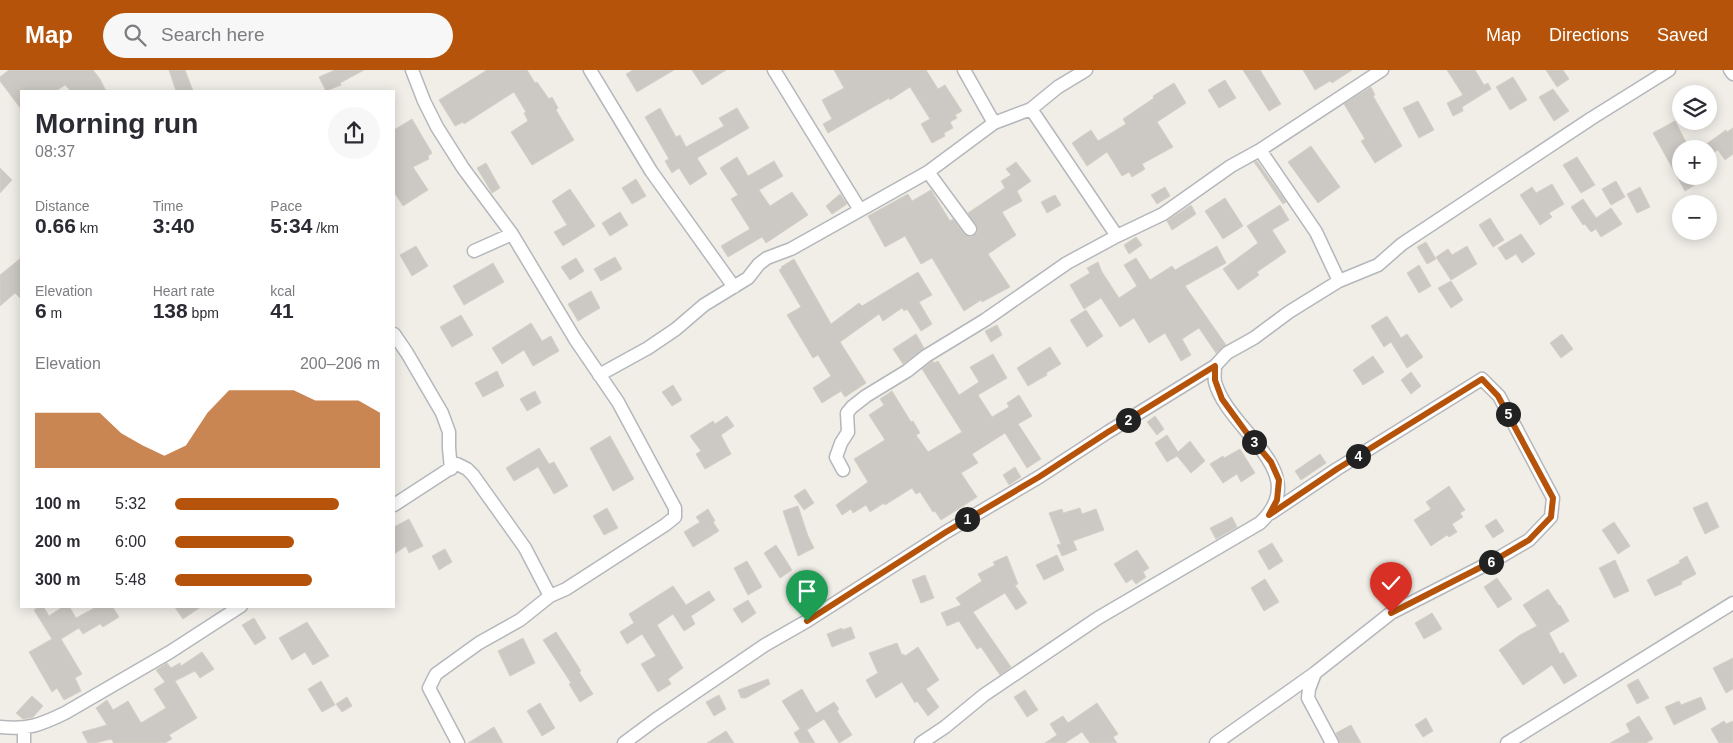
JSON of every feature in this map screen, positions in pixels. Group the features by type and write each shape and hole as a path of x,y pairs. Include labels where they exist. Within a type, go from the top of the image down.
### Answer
{"street":[{"path":"412,70 437,127 463,168 512,234 575,339 618,402 675,508 675,517 566,589 550,596 520,620 479,643 436,674 429,688 458,743"},
{"path":"590,70 650,170 734,286"},
{"path":"774,70 860,210"},
{"path":"964,70 994,123"},
{"path":"600,375 648,348 676,329 704,305 748,278 759,264 767,258 791,249 928,172 994,123 1031,109 1058,87 1086,70"},
{"path":"843,470 836,457 841,443 848,432 847,413 852,406 907,371 926,356 985,320 1067,263 1163,214 1231,166 1260,150 1382,70"},
{"path":"624,743 764,645 807,621 946,532 1039,477 1215,366 1227,353 1254,338 1289,312 1339,281 1378,265 1402,244 1592,118 1669,70"},
{"path":"1730,70 1733,74"},
{"path":"1031,109 1118,236"},
{"path":"1260,150 1316,232 1339,281"},
{"path":"928,172 970,229"},
{"path":"474,251 512,234"},
{"path":"395,336 442,413 449,432 451,469"},
{"path":"1215,366 1215,380 1222,399 1271,462 1279,480 1277,500 1269,515"},
{"path":"921,743 945,727 984,695 1098,618 1260,523 1337,469 1482,379 1498,396 1553,498 1551,517 1529,540 1495,560 1391,613 1315,673 1216,743"},
{"path":"395,504 457,464 467,469 525,548 550,596"},
{"path":"1507,743 1733,603"},
{"path":"0,727 24,728 47,722 100,694 238,608"},
{"path":"1315,673 1308,698 1332,743"},
{"path":"24,728 24,743"}],"building":[{"path":"9,70 93,70 106,90 70,90 65,85 58,90 20,90 20,108 0,81 0,77"},
{"path":"169,70 185,70 193,90 176,90"},
{"path":"335,70 364,70 340,83 341,85 328,90 326,90 319,77"},
{"path":"487,70 527,70 549,99 552,97 558,108 556,110 574,140 532,165 511,132 528,121 524,113 526,112 514,92 464,124 463,122 455,126 439,100"},
{"path":"633,70 674,70 637,92 626,74"},
{"path":"692,70 726,70 702,85"},
{"path":"834,70 926,70 938,89 945,85 962,111 955,115 957,118 950,122 953,128 944,133 945,136 932,143 921,124 930,119 910,87 890,100 889,98 828,133 823,124 832,119 822,100 844,88"},
{"path":"1243,70 1260,70 1281,104 1269,111"},
{"path":"1303,70 1352,70 1332,83 1330,81 1315,90"},
{"path":"1447,70 1475,70 1484,85 1488,83 1491,89 1462,107 1463,111 1453,116 1447,103 1463,95"},
{"path":"1546,70 1563,70 1569,79 1557,87"},
{"path":"1513,77 1527,100 1510,110 1496,87"},
{"path":"1225,80 1236,98 1219,108 1208,90"},
{"path":"1174,83 1186,103 1157,122 1173,147 1142,164 1145,169 1132,177 1129,172 1122,176 1107,152 1087,166 1072,143 1091,130 1098,141 1126,124 1123,119"},
{"path":"1371,87 1375,95 1373,96 1402,146 1375,163 1361,141 1365,139 1344,104"},
{"path":"1553,89 1569,111 1554,121 1539,97"},
{"path":"1418,101 1434,130 1419,138 1403,108"},
{"path":"660,108 676,137 680,135 686,147 724,126 719,118 737,108 749,128 697,158 707,174 690,185 679,168 672,173 665,161 669,159 645,117"},
{"path":"412,119 432,153 428,156 429,159 413,167 428,190 403,206 395,194 395,129"},
{"path":"1672,123 1672,130 1680,130 1685,140 1672,140 1672,167 1653,133"},
{"path":"1733,128 1733,154 1725,160 1717,150 1717,140 1712,140 1726,130 1727,132"},
{"path":"1311,146 1340,187 1318,203 1288,162"},
{"path":"737,157 748,176 774,161 783,176 759,190 770,206 792,192 808,215 766,243 762,237 728,257 721,246 750,229 731,199 738,195 720,168"},
{"path":"1577,157 1595,185 1581,193 1563,165"},
{"path":"1257,161 1286,202 1283,204 1254,162"},
{"path":"1016,162 1031,181 1017,191 1022,201 1002,212 1016,235 988,254 1010,287 982,302 981,300 964,311 932,258 921,264 905,236 885,247 868,216 908,194 912,201 931,190 950,221 953,219 964,234 971,237 977,233 978,228 968,213 1005,188 1001,181 1011,175 1006,169"},
{"path":"486,163 500,188 492,193 477,168"},
{"path":"0,168 12,180 0,193"},
{"path":"636,179 646,196 632,204 622,188"},
{"path":"1616,181 1625,197 1611,205 1602,189"},
{"path":"1552,184 1564,204 1549,213 1552,217 1540,225 1520,195 1532,187 1536,193"},
{"path":"1682,185 1695,185 1685,191"},
{"path":"1165,187 1170,196 1157,204 1151,195"},
{"path":"1640,187 1650,207 1637,213 1627,194"},
{"path":"570,189 595,226 563,246 554,232 567,225 552,201"},
{"path":"840,194 847,204 832,214 826,206"},
{"path":"1055,195 1061,205 1047,213 1041,202"},
{"path":"1225,198 1243,226 1223,239 1205,211"},
{"path":"1583,199 1596,218 1611,208 1622,224 1601,237 1596,229 1591,232 1585,224 1583,225 1571,207"},
{"path":"1191,205 1196,214 1172,230 1167,221"},
{"path":"1280,205 1289,220 1272,230 1286,252 1257,272 1259,275 1238,290 1223,269 1258,243 1247,226"},
{"path":"620,212 628,225 610,236 602,223"},
{"path":"1490,218 1504,240 1493,247 1479,225"},
{"path":"1521,234 1535,254 1522,263 1516,254 1506,260 1498,248"},
{"path":"1136,237 1142,245 1129,254 1124,245"},
{"path":"1426,242 1436,259 1427,264 1417,247"},
{"path":"416,246 428,266 412,276 400,255"},
{"path":"1217,246 1226,263 1185,286 1226,345 1216,353 1199,328 1182,339 1191,355 1181,361 1165,333 1149,343 1134,318 1120,327 1101,298 1084,309 1070,285 1090,273 1087,268 1098,262 1102,272 1119,298 1137,286 1124,265 1136,258 1150,280 1172,266 1175,270"},
{"path":"1467,246 1477,264 1451,280 1436,257 1448,249 1452,255"},
{"path":"615,257 622,269 601,281 594,269"},
{"path":"576,258 584,271 570,280 561,267"},
{"path":"20,259 20,298 15,293 0,306 0,275"},
{"path":"794,259 831,324 859,303 862,306 918,272 932,295 919,302 932,324 921,331 907,309 904,311 902,308 883,321 879,314 840,342 866,383 845,397 841,391 822,403 813,388 831,376 818,355 813,358 787,315 801,307 779,270"},
{"path":"493,263 504,282 464,305 453,286"},
{"path":"1419,265 1431,286 1419,293 1407,273"},
{"path":"1451,281 1463,300 1451,308 1438,288"},
{"path":"591,291 600,308 578,321 568,304"},
{"path":"1086,310 1103,336 1087,347 1070,320"},
{"path":"461,315 473,335 452,347 440,327"},
{"path":"1387,316 1401,338 1407,334 1423,357 1407,368 1391,342 1384,347 1371,326"},
{"path":"531,323 542,341 551,336 559,351 533,366 524,350 502,364 492,348"},
{"path":"997,325 1002,335 991,342 985,331"},
{"path":"916,334 924,348 903,364 893,349"},
{"path":"1562,334 1573,349 1561,358 1550,343"},
{"path":"1050,347 1061,364 1028,386 1017,368"},
{"path":"993,354 1007,378 978,395 992,417 1009,407 1007,403 1019,395 1032,416 1018,424 1041,459 1027,468 1005,433 972,454 978,463 961,473 977,497 941,520 935,511 933,512 920,492 916,494 912,488 870,512 866,505 853,513 851,509 842,515 836,505 868,482 854,459 885,440 869,415 884,405 880,399 892,391 911,422 913,421 920,433 916,435 928,452 962,432 922,369 933,361 934,363 938,361 959,395 979,382 970,367"},
{"path":"1373,356 1384,372 1363,385 1353,370"},
{"path":"497,371 504,386 483,397 475,383"},
{"path":"1411,372 1421,386 1411,394 1401,380"},
{"path":"673,385 682,400 672,406 662,392"},
{"path":"535,391 541,403 527,411 520,399"},
{"path":"727,416 734,426 721,435 731,454 705,469 696,454 701,451 690,436 713,421 715,424"},
{"path":"1155,416 1164,429 1157,435 1147,422"},
{"path":"1167,435 1178,452 1190,441 1205,461 1191,473 1177,456 1167,462 1155,443"},
{"path":"610,436 634,479 613,491 590,448"},
{"path":"539,448 549,464 554,462 568,486 554,494 538,467 514,481 506,468"},
{"path":"1240,449 1255,473 1241,482 1237,474 1223,483 1210,464"},
{"path":"1320,454 1326,463 1301,480 1295,471"},
{"path":"1015,467 1021,477 1009,485 1003,475"},
{"path":"1449,486 1465,510 1460,513 1463,517 1452,524 1457,532 1449,537 1447,535 1431,546 1414,520 1431,509 1426,502"},
{"path":"805,489 814,503 804,510 794,496"},
{"path":"1707,502 1719,527 1705,534 1693,508"},
{"path":"798,506 814,548 798,556 783,511"},
{"path":"607,508 618,528 604,535 593,516"},
{"path":"1080,508 1082,514 1096,509 1104,530 1073,541 1077,550 1062,556 1057,545 1061,544 1049,513 1062,509 1063,513"},
{"path":"708,509 719,531 693,547 684,532 700,522 696,517"},
{"path":"1232,517 1237,527 1216,539 1210,528"},
{"path":"409,519 423,546 409,553 406,546 395,553 395,526"},
{"path":"1496,519 1504,531 1493,538 1485,526"},
{"path":"1614,522 1630,546 1618,554 1602,530"},
{"path":"1272,543 1283,561 1269,570 1258,551"},
{"path":"776,545 792,570 780,578 764,553"},
{"path":"445,549 452,562 439,570 432,556"},
{"path":"1137,550 1149,568 1143,572 1146,577 1136,584 1132,579 1126,583 1114,564"},
{"path":"1057,555 1064,570 1044,580 1036,565"},
{"path":"1007,556 1018,584 1015,585 1027,603 1016,610 1005,593 973,612 1011,667 1000,675 981,647 977,649 959,621 947,626 941,613 961,605 956,598 982,581 978,574 995,565 993,562"},
{"path":"1687,556 1696,574 1681,582 1682,584 1655,596 1647,580 1680,563 1679,561"},
{"path":"1615,560 1629,591 1614,598 1599,568"},
{"path":"747,561 762,587 748,595 734,568"},
{"path":"925,575 934,598 921,603 912,580"},
{"path":"1497,578 1512,599 1498,608 1484,587"},
{"path":"1265,579 1279,602 1264,611 1251,588"},
{"path":"673,586 686,605 709,591 715,600 691,616 695,624 684,631 673,614 657,625 683,668 668,679 671,684 658,692 641,664 656,656 642,634 627,644 620,632 634,623 629,614"},
{"path":"1548,589 1569,621 1549,633 1560,654 1563,652 1577,676 1564,684 1552,665 1523,685 1499,650 1537,626 1523,605"},
{"path":"748,600 756,613 742,623 733,609"},
{"path":"44,608 49,616 61,608 70,608 76,618 94,608 113,608 119,617 103,627 100,624 83,634 79,628 61,639 82,674 75,678 81,691 64,700 57,688 52,692 29,652 52,639 34,610"},
{"path":"175,608 199,608 183,619"},
{"path":"1432,613 1442,629 1424,639 1415,623"},
{"path":"254,618 266,638 255,645 242,625"},
{"path":"307,622 329,656 313,665 305,652 292,660 279,638"},
{"path":"851,627 855,638 832,647 827,634 842,628 842,630"},
{"path":"556,632 593,694 580,702 569,684 571,683 543,640"},
{"path":"523,638 535,663 510,676 498,651"},
{"path":"897,643 902,655 904,654 905,656 918,647 939,680 926,689 939,707 928,716 917,701 915,703 902,682 876,698 866,680 878,673 869,653"},
{"path":"202,652 214,669 200,678 195,671 175,681 197,718 169,735 172,739 165,743 114,743 111,739 88,743 82,732 107,725 96,708 107,700 113,710 128,701 141,723 166,708 154,689 165,682 156,670 167,663 171,668 180,663 181,666"},
{"path":"1733,658 1733,689 1726,693 1713,668"},
{"path":"768,679 770,684 746,698 741,698 738,690"},
{"path":"1638,679 1649,698 1637,704 1627,685"},
{"path":"321,681 335,705 322,712 308,689"},
{"path":"802,689 816,713 834,702 839,709 837,711 852,735 839,743 824,719 807,730 815,743 800,743 794,733 800,729 782,701"},
{"path":"1025,690 1038,710 1027,717 1014,697"},
{"path":"719,695 726,709 714,716 706,702"},
{"path":"32,696 43,706 33,717 23,719 16,713"},
{"path":"347,697 352,706 342,712 336,704"},
{"path":"1701,697 1706,709 1674,725 1665,707 1679,701 1681,705"},
{"path":"540,703 555,728 542,736 527,711"},
{"path":"1097,703 1118,734 1113,737 1117,743 1090,743 1082,732 1065,743 1045,743 1057,735 1050,724 1063,716 1068,723"},
{"path":"1639,716 1653,739 1646,743 1610,743 1630,732 1626,724"},
{"path":"1426,718 1433,731 1423,737 1415,725"},
{"path":"1724,721 1726,724 1733,721 1733,743 1719,743 1711,729"},
{"path":"1351,725 1361,743 1340,743 1336,733"},
{"path":"494,727 503,743 468,743"},
{"path":"726,731 734,743 707,743"}],"route":[{"path":"807,621 946,532 1039,477 1215,366 1215,380 1222,399 1271,462 1279,480 1277,500 1269,515 1337,469 1482,379 1498,396 1553,498 1551,517 1529,540 1495,560 1391,613"}]}
